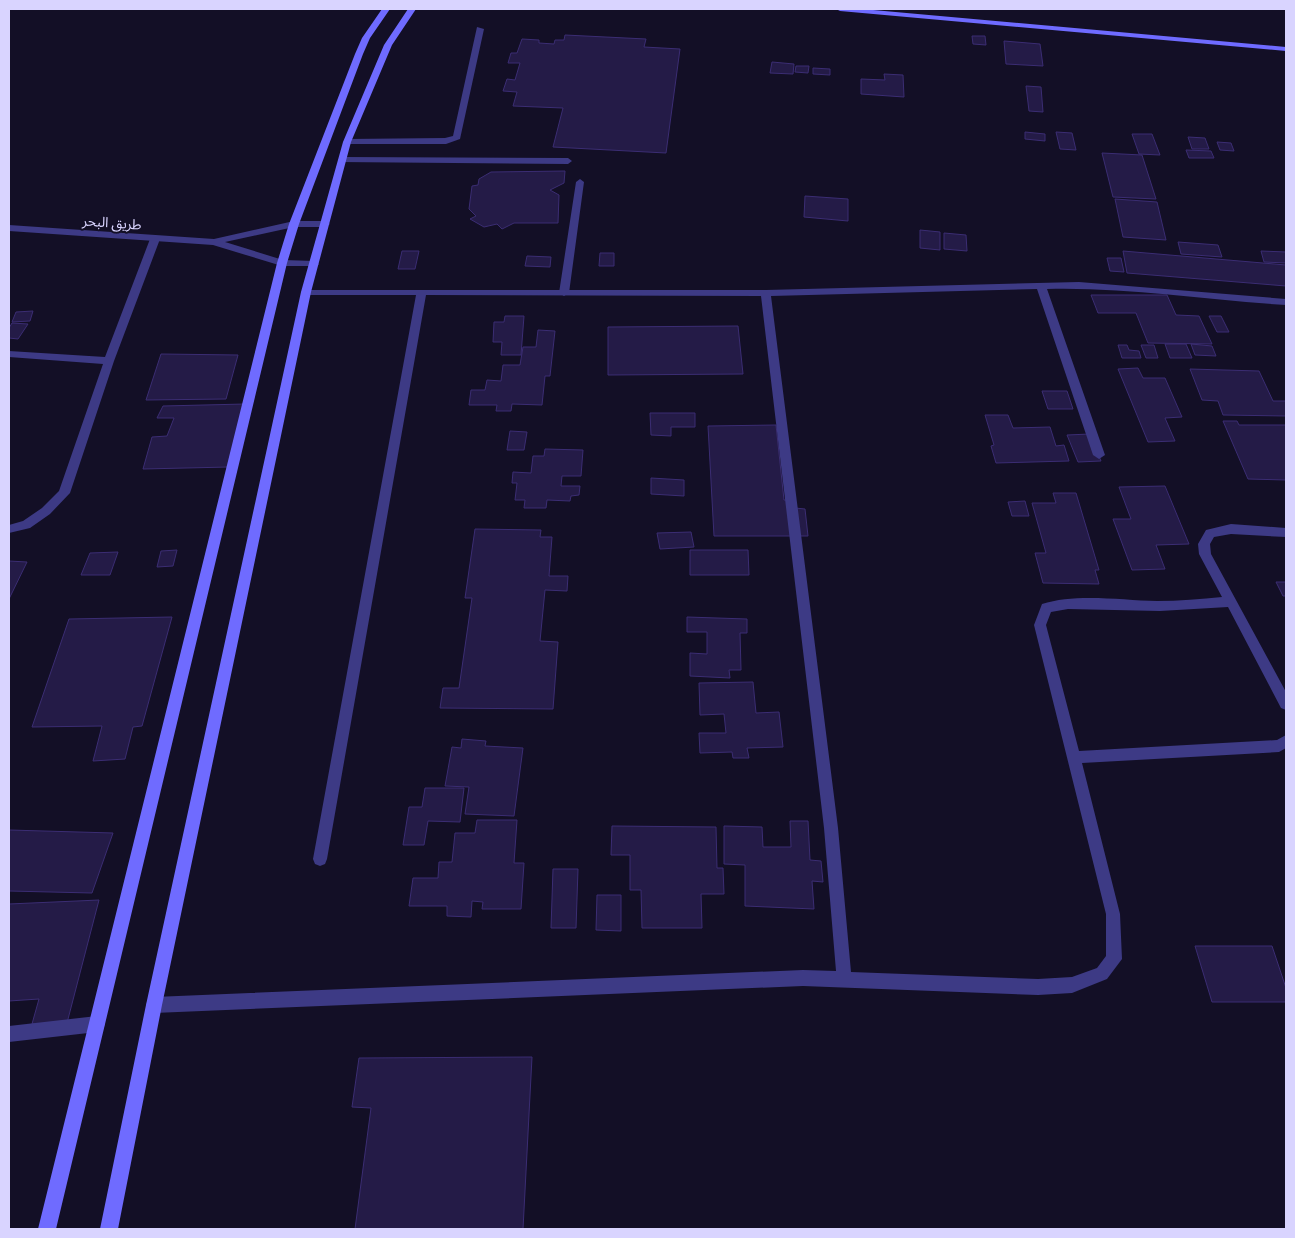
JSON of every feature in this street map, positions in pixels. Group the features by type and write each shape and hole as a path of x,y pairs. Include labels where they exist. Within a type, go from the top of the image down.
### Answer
{"main road":[{"path":"47,1229 282,263 294,224 359,54 366,38 386,9"},
{"path":"109,1229 154,1004 306,292 347,142 388,45 412,9"},
{"path":"840,9 1286,49"}],"street":[{"path":"347,142 446,142 457,137 480,29"},
{"path":"342,160 568,161"},
{"path":"564,292 580,182"},
{"path":"214,242 294,224 325,224"},
{"name":"طريق البحر","path":"9,228 214,242"},
{"path":"9,529 26,525 64,493 109,361 154,239"},
{"path":"214,242 282,263 314,264"},
{"path":"306,292 766,292 1079,285 1286,302"},
{"path":"1040,286 1099,455"},
{"path":"320,859 422,292"},
{"path":"766,292 831,828 844,979"},
{"path":"9,354 109,361"},
{"path":"1286,532 1231,529 1210,533 1204,544 1205,554 1286,704"},
{"path":"154,1004 803,978 1038,987 1072,985 1102,974 1114,959 1113,914 1040,625 1046,608 1068,604 1160,606 1231,602"},
{"path":"1074,757 1279,746 1286,741"},
{"path":"9,1034 97,1024"}],"building":[{"path":"565,35 646,39 644,47 680,49 666,153 553,147 563,108 513,106 517,92 503,91 507,79 515,80 520,63 508,63 511,53 517,53 522,39 539,40 539,43 554,44 555,40 564,40"},
{"path":"972,36 985,36 986,45 973,44"},
{"path":"1004,41 1040,44 1043,66 1006,64"},
{"path":"772,62 794,64 793,74 770,73"},
{"path":"796,66 809,66 808,73 795,72"},
{"path":"813,68 830,69 830,75 813,74"},
{"path":"884,74 903,75 904,97 861,94 861,79 885,80"},
{"path":"1026,86 1041,87 1043,112 1029,111"},
{"path":"1025,132 1045,134 1045,141 1025,139"},
{"path":"1056,132 1072,133 1076,150 1060,149"},
{"path":"1132,134 1152,134 1160,155 1139,154"},
{"path":"1188,137 1205,138 1209,149 1192,149"},
{"path":"1217,142 1231,143 1234,151 1220,150"},
{"path":"1186,150 1211,151 1214,158 1189,158"},
{"path":"1102,153 1142,155 1156,199 1113,197"},
{"path":"565,171 564,183 550,190 559,195 558,223 514,223 502,229 497,224 484,227 470,219 476,216 469,209 472,186 478,185 479,179 491,172"},
{"path":"805,196 848,199 848,221 804,217"},
{"path":"1115,199 1157,202 1166,240 1123,237"},
{"path":"920,230 940,232 940,250 920,248"},
{"path":"944,233 966,235 967,251 944,249"},
{"path":"1178,242 1218,245 1222,257 1181,254"},
{"path":"402,251 419,251 415,269 398,269"},
{"path":"1123,251 1286,265 1286,286 1127,273"},
{"path":"1261,251 1286,252 1286,263 1264,262"},
{"path":"600,253 614,253 614,266 599,266"},
{"path":"527,256 551,257 550,267 525,266"},
{"path":"1107,258 1121,258 1124,272 1110,271"},
{"path":"1091,295 1167,295 1176,315 1199,316 1212,344 1148,343 1136,313 1098,313"},
{"path":"33,311 30,321 12,322 16,312"},
{"path":"505,316 524,316 521,355 501,355 502,342 493,342 494,322 504,322"},
{"path":"1209,316 1221,316 1229,332 1217,332"},
{"path":"12,323 28,324 18,339 9,338 9,328"},
{"path":"738,326 743,374 608,375 608,327"},
{"path":"538,330 555,331 550,376 545,376 542,405 512,404 511,411 496,411 497,405 469,405 471,390 485,390 487,380 501,381 503,365 520,365 523,347 536,347"},
{"path":"1165,344 1186,344 1192,358 1170,358"},
{"path":"1191,344 1212,346 1216,356 1195,355"},
{"path":"1118,345 1127,345 1129,350 1139,351 1141,358 1122,358"},
{"path":"1141,345 1154,345 1158,358 1146,358"},
{"path":"161,354 238,355 226,399 146,400"},
{"path":"1138,368 1143,378 1165,378 1182,417 1165,418 1175,441 1148,442 1118,369"},
{"path":"1190,369 1259,371 1273,401 1286,401 1286,416 1223,415 1218,401 1202,400"},
{"path":"1042,391 1067,391 1073,409 1048,409"},
{"path":"245,404 229,467 143,469 152,437 167,436 174,418 157,418 163,406"},
{"path":"650,413 695,413 695,427 671,427 671,436 651,435"},
{"path":"985,415 1008,415 1013,428 1050,427 1056,446 1064,445 1069,461 996,463 991,446 994,445"},
{"path":"1223,421 1237,421 1239,425 1286,425 1286,480 1248,479"},
{"path":"776,425 784,500 794,500 795,508 805,509 808,536 714,536 708,426"},
{"path":"510,431 527,432 524,450 507,450"},
{"path":"1090,434 1101,461 1078,462 1067,435"},
{"path":"545,449 583,450 581,476 562,476 561,486 580,486 579,495 571,496 570,501 547,500 546,508 524,508 525,500 515,500 517,483 512,483 513,472 531,473 533,456 544,456"},
{"path":"651,478 684,480 684,496 651,494"},
{"path":"1165,486 1189,544 1156,545 1165,569 1132,570 1113,519 1131,519 1119,487"},
{"path":"1053,493 1076,493 1099,570 1095,570 1099,584 1043,583 1035,553 1046,553 1032,503 1056,503"},
{"path":"1025,501 1029,516 1012,516 1008,502"},
{"path":"475,529 541,530 540,537 552,537 549,576 568,576 567,591 545,590 540,641 558,642 553,709 440,708 443,688 459,688 472,598 465,598"},
{"path":"691,532 694,547 660,549 657,533"},
{"path":"177,550 173,566 157,567 161,551"},
{"path":"690,550 748,550 749,575 690,575"},
{"path":"118,552 110,575 81,575 90,553"},
{"path":"9,561 27,562 9,599"},
{"path":"1276,582 1286,582 1286,596 1283,596"},
{"path":"172,617 142,726 133,727 125,759 93,761 102,726 32,727 69,619"},
{"path":"687,617 747,619 747,633 740,633 741,670 729,670 730,678 690,676 690,653 707,654 707,632 687,632"},
{"path":"753,682 756,713 779,712 783,747 747,748 749,758 733,758 732,752 700,753 699,733 726,733 724,714 700,715 699,683"},
{"path":"462,739 486,741 485,746 523,748 514,816 465,814 469,787 445,786 452,747 461,748"},
{"path":"425,788 464,788 460,822 428,821 424,845 403,845 409,807 422,807"},
{"path":"477,820 517,820 514,863 524,863 521,909 482,909 483,902 472,901 471,917 447,916 447,906 409,906 413,878 438,878 439,862 452,862 455,833 475,833"},
{"path":"790,821 808,821 810,860 821,861 823,882 812,881 814,909 745,906 745,865 724,864 724,826 762,827 763,847 791,847"},
{"path":"612,826 716,827 717,868 723,868 724,894 701,894 702,928 642,928 641,890 630,890 630,855 611,855"},
{"path":"9,830 113,833 92,893 9,891"},
{"path":"553,869 578,869 576,928 551,928"},
{"path":"597,895 621,895 621,931 596,930"},
{"path":"99,900 67,1023 32,1024 39,999 9,1001 9,904"},
{"path":"1195,946 1272,946 1286,988 1286,1002 1212,1002"},
{"path":"532,1057 523,1229 355,1229 371,1108 352,1107 359,1058"}]}
